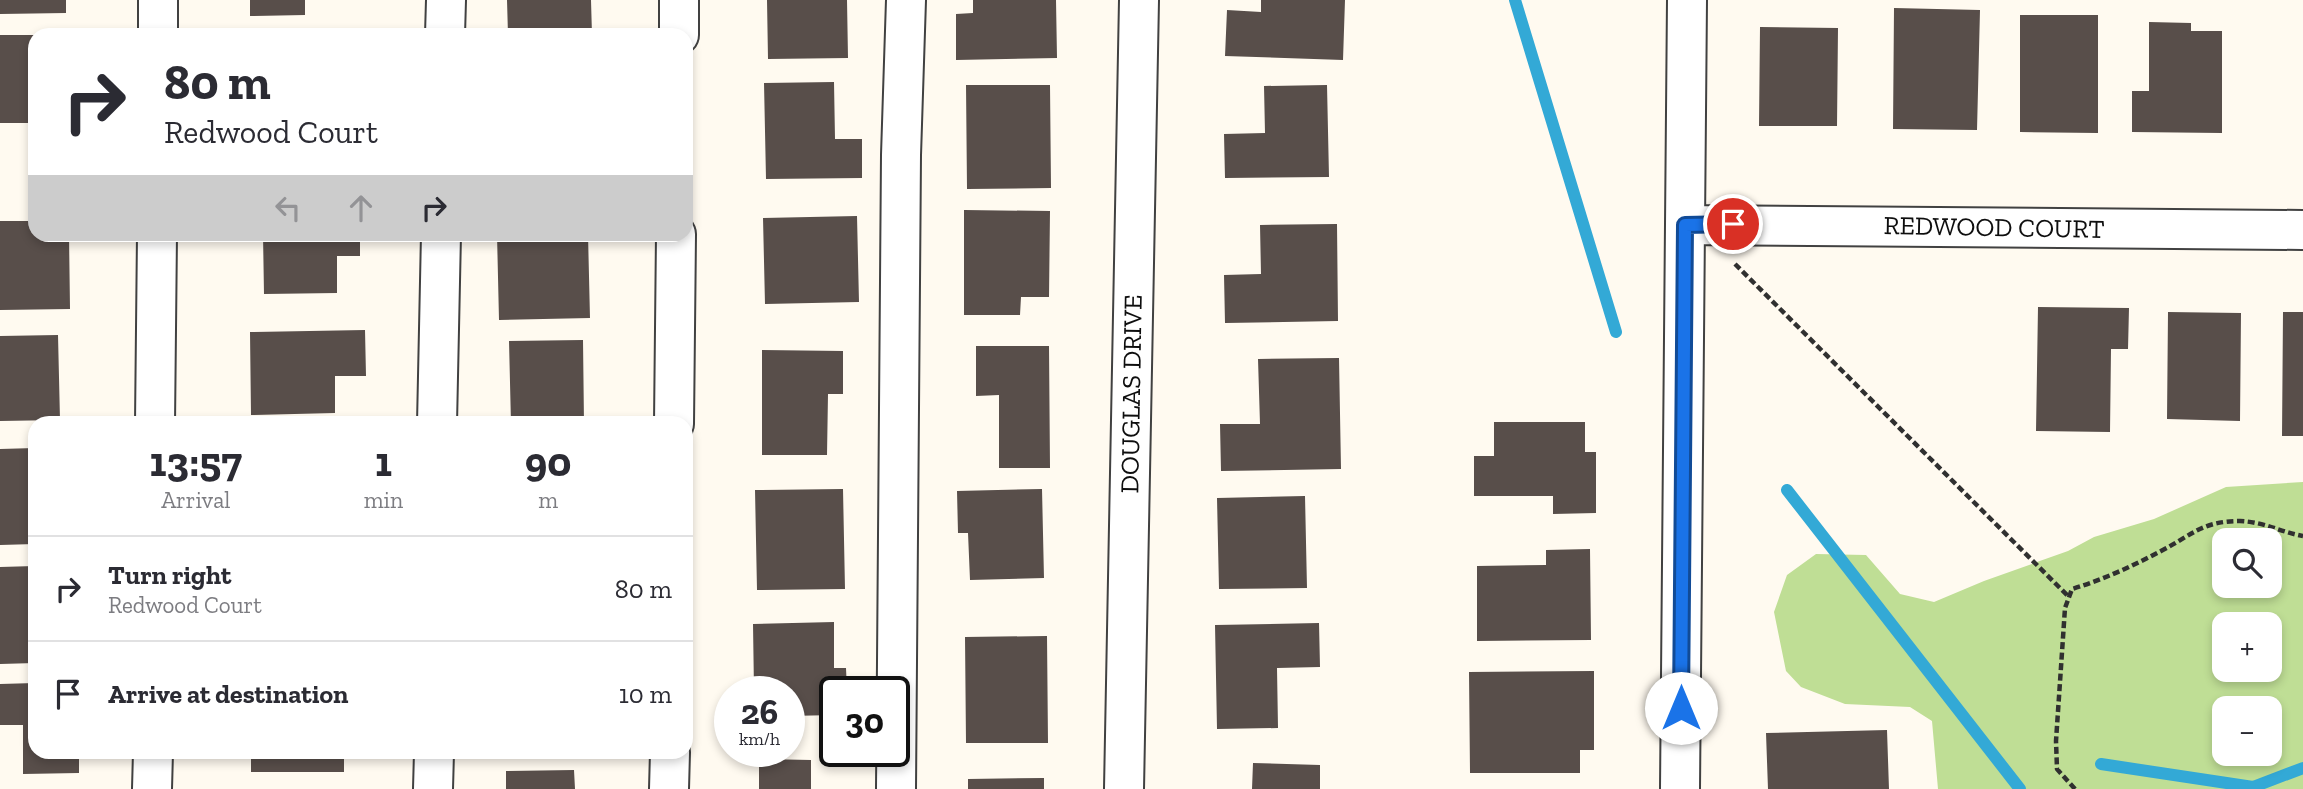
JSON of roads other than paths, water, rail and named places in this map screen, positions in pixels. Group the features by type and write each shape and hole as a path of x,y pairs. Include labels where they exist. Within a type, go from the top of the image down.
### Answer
{"street":[{"path":"158,0 158,28"},
{"path":"445,28 446,0"},
{"path":"679,28 680,0"},
{"path":"896,789 901,155 906,0"},
{"name":"DOUGLAS DRIVE","path":"1124,789 1139,0"},
{"path":"1680,789 1687,0"},
{"name":"REDWOOD COURT","path":"1685,225 2303,230"},
{"path":"155,416 156,242"},
{"path":"437,416 441,242"},
{"path":"674,416 676,242"},
{"path":"152,789 153,759"},
{"path":"433,789 434,759"},
{"path":"669,789 670,759"}],"waterway":[{"path":"1515,0 1616,332"},
{"path":"1787,490 2020,789"},
{"path":"2101,764 2253,787 2303,768"}]}
